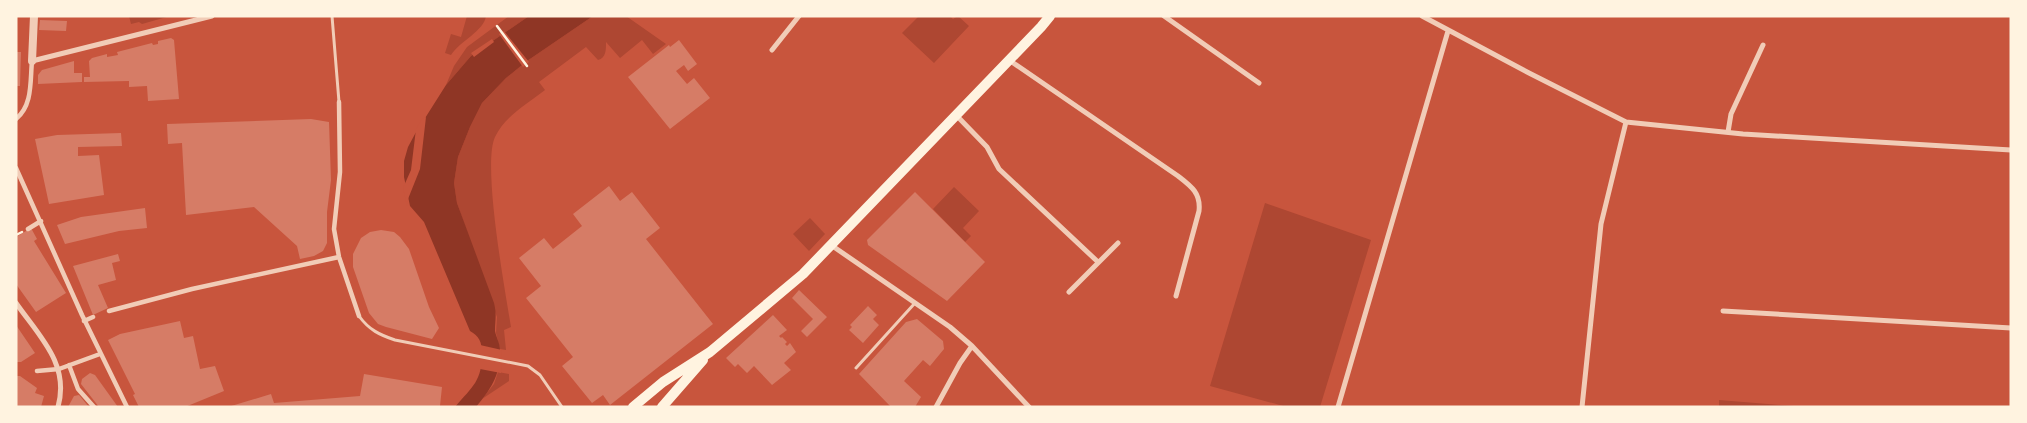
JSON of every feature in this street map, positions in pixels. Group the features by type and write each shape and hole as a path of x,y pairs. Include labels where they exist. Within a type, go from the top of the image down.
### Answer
{"main road":[{"path":"633,407 662,382 710,352 802,274 1050,16"},
{"path":"662,407 710,352"}],"street":[{"path":"16,119 26,108 28,102 34,16"},
{"path":"32,61 212,16"},
{"path":"772,50 800,16"},
{"path":"1164,16 1259,83"},
{"path":"1422,16 1626,122 1728,132 2011,150"},
{"path":"1338,407 1448,31"},
{"path":"1728,132 1732,114 1764,45"},
{"path":"1008,60 1178,176 1197,192 1200,200 1199,211 1176,296"},
{"path":"338,102 340,172 334,229 339,257 359,316"},
{"path":"955,115 987,147 999,168 1098,262"},
{"path":"1582,407 1601,224 1626,122"},
{"path":"16,168 84,321 127,407"},
{"path":"28,229 41,221"},
{"path":"1069,292 1118,243"},
{"path":"830,245 950,327 972,346 1029,407"},
{"path":"109,311 192,289 339,257"},
{"path":"16,303 59,369 62,384 58,407"},
{"path":"1723,311 2011,328"},
{"path":"84,321 93,317"},
{"path":"936,407 960,363 972,346"},
{"path":"37,371 59,369 100,354"},
{"path":"69,365 78,389 94,407"}],"lane":[{"path":"332,16 338,102"},
{"path":"856,368 915,303"},
{"path":"359,316 378,335 528,366 540,375 562,407"}],"path":[{"path":"497,26 527,66"}],"shaded area":[{"path":"129,16 170,16 142,24 139,22 131,24"},
{"path":"467,16 486,16 481,26 451,55 445,53 451,34 461,37"},
{"path":"509,16 529,16 471,56 446,85 454,66 467,47"},
{"path":"529,16 593,16 527,61 506,78 482,103 458,157 454,183 457,203 494,303 496,314 495,331 500,350 500,359 494,381 476,407 455,407 478,377 482,362 481,346 478,337 470,331 424,222 410,206 404,177 404,161 408,147 415,134 446,85 471,56"},
{"path":"593,16 626,16 666,44 653,54 642,40 620,58 606,42 604,56 598,60 586,47 539,82 545,90 510,117 495,137 491,173 493,200 511,327 504,330 506,350 500,349 496,333 497,317 457,203 454,183 458,157 482,103 506,78 527,61"},
{"path":"919,16 950,16 953,19 958,16 969,26 934,63 902,33"},
{"path":"954,187 979,211 963,228 971,236 965,242 933,209"},
{"path":"1265,203 1371,240 1320,407 1287,407 1210,386"},
{"path":"810,218 825,234 809,251 793,234"},
{"path":"498,372 509,374 509,381 482,399 494,384"},
{"path":"1719,400 1794,406 1794,407 1719,407"}],"pier":[{"path":"504,31 529,62 523,67 499,34"},
{"path":"492,39 494,42 474,57 471,53"},
{"path":"426,117 420,169 407,206 403,188 411,170 416,129 422,119"},
{"path":"480,345 502,350 501,373 480,369"}],"building":[{"path":"40,20 67,21 66,31 39,30"},
{"path":"171,38 174,40 179,99 148,101 147,86 129,87 129,81 84,82 84,77 90,77 89,61 92,58 107,54 107,57 118,55 117,52 152,43 153,45 158,44 158,41"},
{"path":"679,40 697,64 688,71 684,65 676,71 687,84 694,78 710,98 670,129 628,77 669,45 670,47"},
{"path":"16,52 21,52 20,86 16,86"},
{"path":"74,61 74,73 82,73 82,82 38,84 38,75 42,70"},
{"path":"311,119 329,122 331,180 327,212 327,243 323,251 314,256 300,259 297,246 254,207 186,215 182,143 168,144 167,124"},
{"path":"121,133 122,146 78,147 78,156 99,155 104,195 49,204 35,139 57,135"},
{"path":"609,186 620,201 632,192 660,228 646,239 713,324 610,405 603,395 592,403 562,366 573,357 526,298 541,286 519,258 544,238 553,249 582,226 573,214"},
{"path":"915,192 985,262 947,301 868,245 867,240"},
{"path":"145,208 147,228 119,231 65,244 57,225 81,217"},
{"path":"31,228 37,239 34,241 66,293 36,312 16,284 16,237"},
{"path":"381,230 394,232 409,249 429,307 439,328 432,339 378,324 369,313 353,267 353,254 361,238 370,232"},
{"path":"118,254 120,261 112,263 116,280 98,285 108,308 93,315 73,266"},
{"path":"799,290 827,317 807,337 801,331 813,319 792,298"},
{"path":"868,306 877,315 873,319 879,325 863,343 849,330 852,327 850,325"},
{"path":"773,315 787,330 779,336 787,342 785,344 787,346 790,343 796,352 784,363 791,370 772,385 754,366 747,373 738,364 735,367 726,358"},
{"path":"917,319 943,341 944,349 930,366 923,360 904,381 921,397 915,407 891,407 859,374 906,322"},
{"path":"180,321 184,338 193,336 200,369 215,366 224,391 185,407 139,407 133,395 135,394 108,340 120,334"},
{"path":"16,325 35,353 21,362 16,362"},
{"path":"90,373 95,375 118,407 99,407 81,384 82,379"},
{"path":"364,374 442,387 440,406 228,407 271,394 274,403 360,396"},
{"path":"16,376 20,376 37,388 35,393 44,396 41,407 16,407"},
{"path":"79,395 89,407 68,407 74,396"}]}
